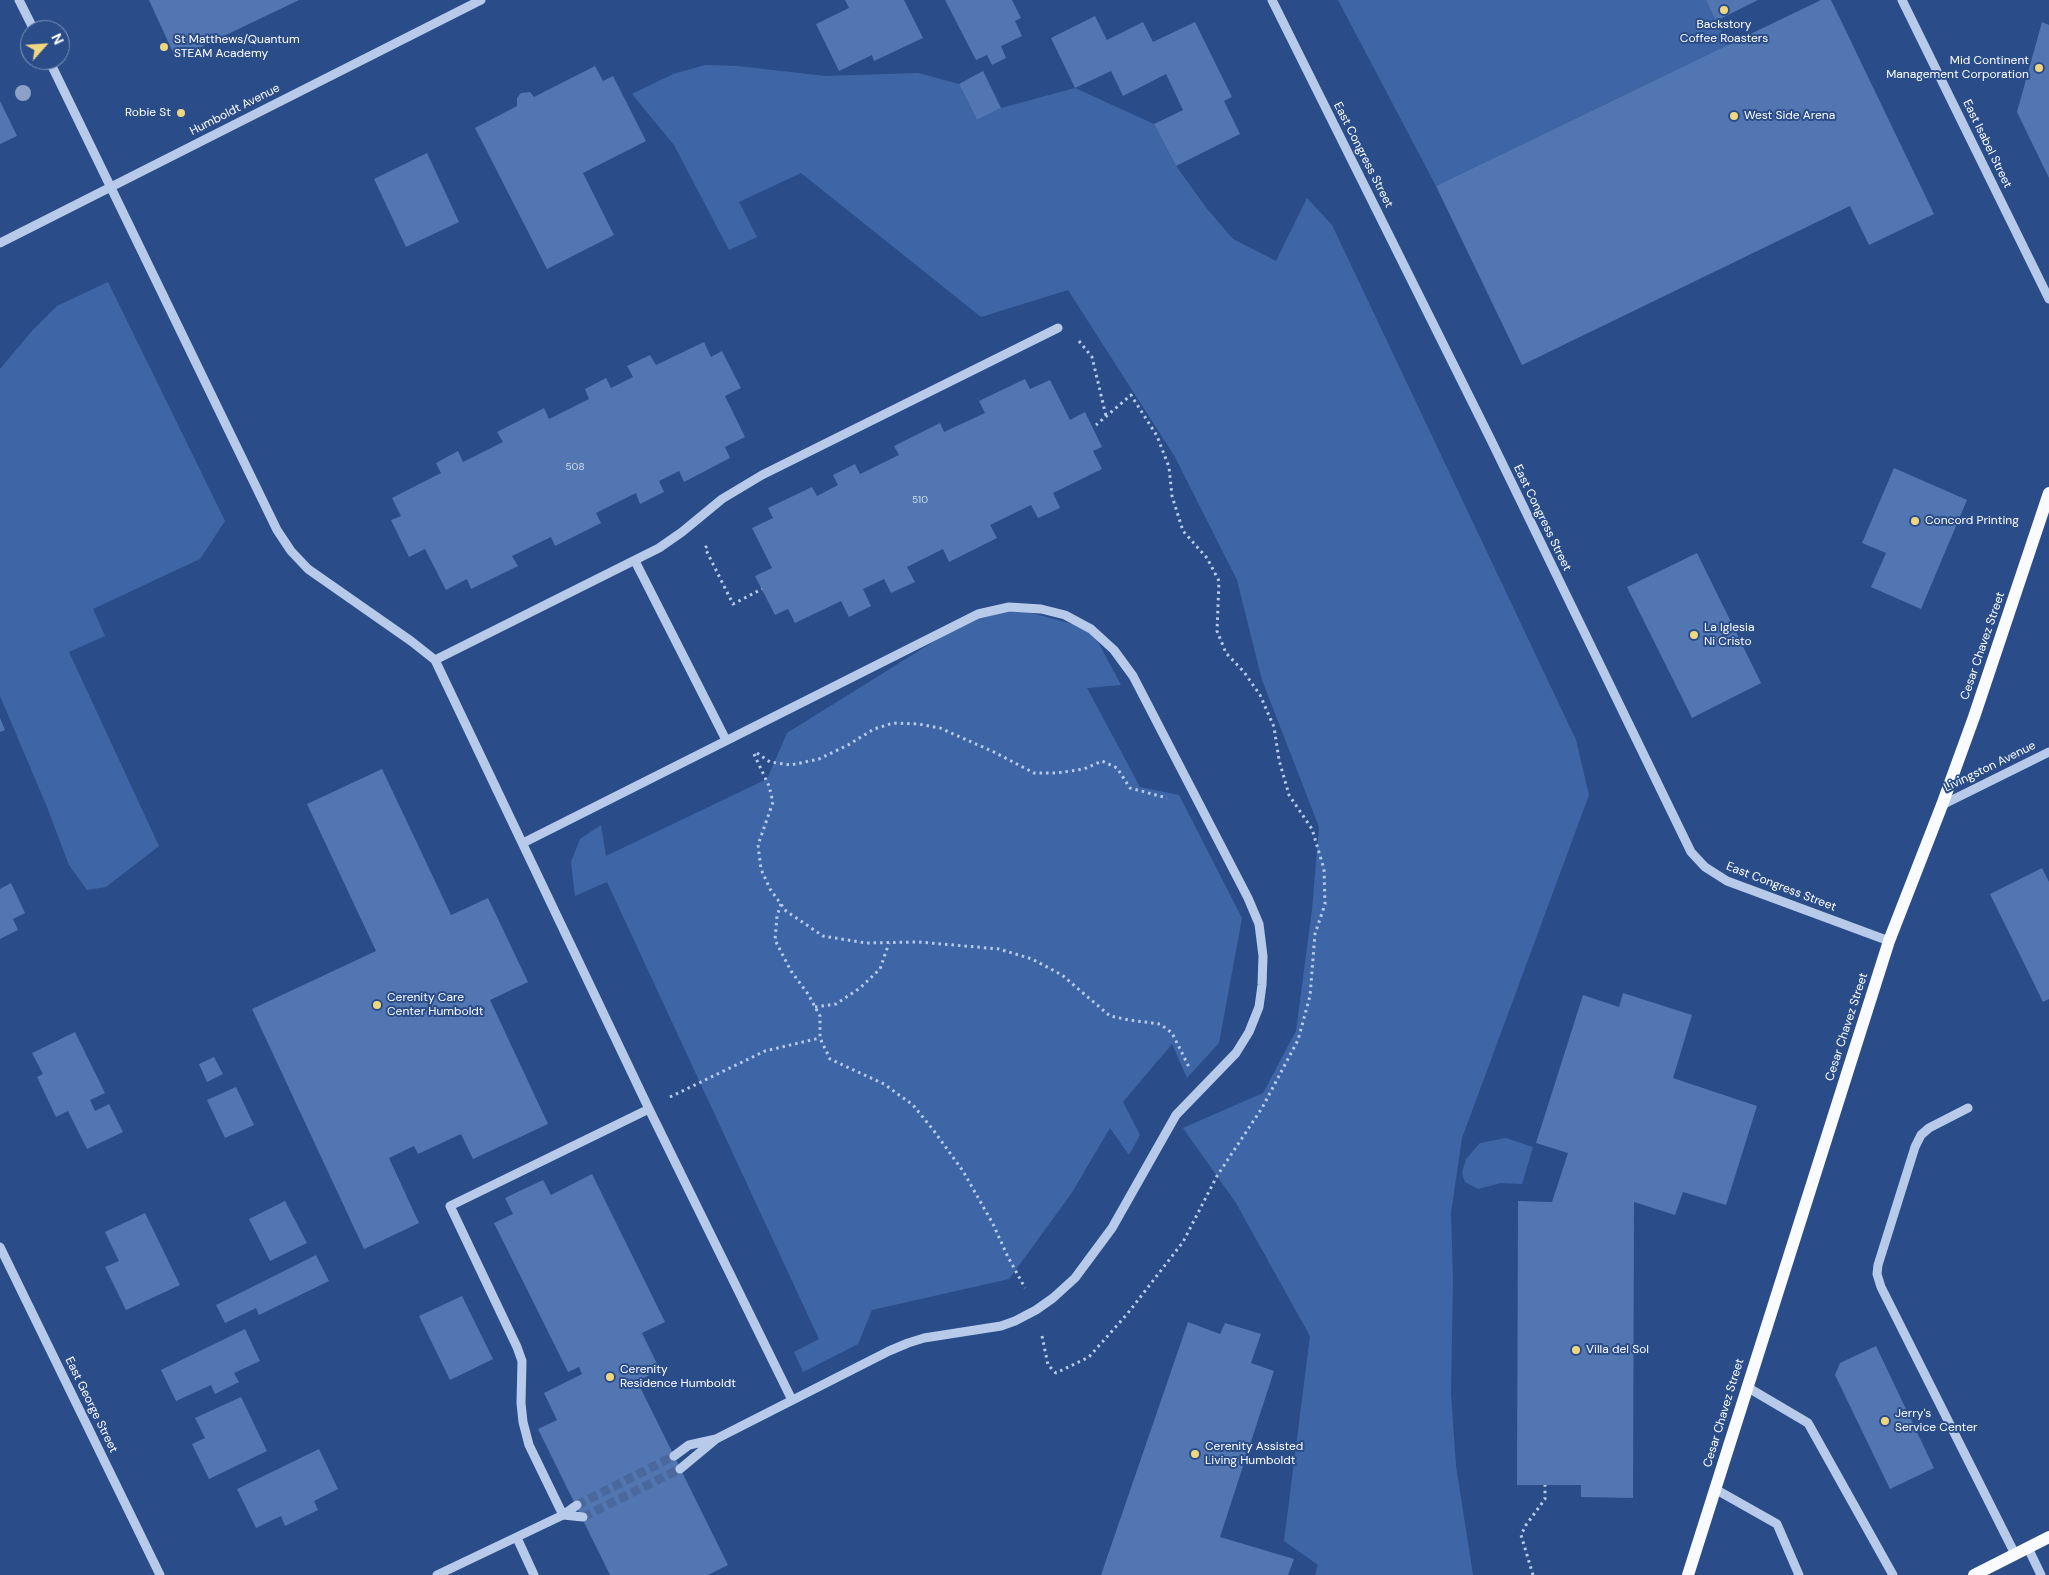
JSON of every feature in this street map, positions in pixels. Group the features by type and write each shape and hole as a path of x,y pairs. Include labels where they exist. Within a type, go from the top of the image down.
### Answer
{"main road":[{"name":"Cesar Chavez Street","path":"1688,1575 1889,941 1942,805 2049,493"},
{"path":"1974,1575 2049,1537"}],"street":[{"path":"20,0 29,20"},
{"name":"Humboldt Avenue","path":"0,243 481,0"},
{"name":"East Congress Street","path":"1272,0 1490,438 1691,852 1705,867 1727,881 1889,941"},
{"name":"East Isabel Street","path":"1902,0 2049,299"},
{"path":"54,70 260,498 282,538 308,569 435,660 649,1109 792,1400"},
{"path":"435,660 659,548 722,499 762,475 1058,328"},
{"path":"635,561 726,740"},
{"path":"523,843 978,614 1009,607 1041,609 1065,615 1091,629 1114,650 1133,676 1248,898 1258,924 1263,956 1259,1007 1249,1032 1236,1053 1176,1115 1143,1176 1107,1235 1076,1278 1036,1310 1001,1326 924,1338 889,1351 716,1439 680,1469"},
{"name":"Livingston Avenue","path":"1942,805 2049,752"},
{"path":"1968,1108 1929,1128 1918,1141 1877,1274 2015,1554"},
{"path":"562,1515 529,1445 525,1431 521,1403 522,1362 517,1347 450,1206 649,1109"},
{"name":"East George Street","path":"0,1246 160,1575"},
{"path":"1747,1387 1808,1423 1893,1575"},
{"path":"674,1456 689,1445 716,1439"},
{"path":"1715,1489 1777,1524 1799,1575"},
{"path":"436,1575 517,1538 562,1515 576,1505"},
{"path":"562,1515 582,1517"},
{"path":"517,1538 534,1575"},
{"path":"2028,1548 2041,1575"}],"path":[{"path":"1077,339 1092,357 1106,416"},
{"path":"781,904 777,916 775,940 790,971 808,994 820,1016 820,1038 830,1059 884,1084 912,1105 934,1130 963,1171 994,1224 1008,1257 1036,1310 1048,1365 1056,1373 1089,1357 1128,1313 1183,1242 1217,1176 1262,1108 1298,1040 1310,996 1315,934 1325,904 1324,869 1312,829 1289,795 1279,760 1274,727 1260,695 1244,672 1226,653 1217,631 1219,581 1207,558 1183,531 1172,496 1169,467 1157,436 1131,395 1096,425"},
{"path":"712,542 705,548 733,604 762,589"},
{"path":"1169,799 1130,788 1117,768 1102,761 1084,769 1057,773 1034,773 994,752 940,728 918,724 892,723 874,729 819,760 791,765 770,762 752,750 769,786 773,802 758,845 761,869 770,889 786,911 823,936 866,943 919,942 999,949 1032,959 1062,975 1110,1016 1160,1024 1172,1033 1190,1068 1194,1062"},
{"path":"815,1007 836,1004 860,988 880,969 889,943"},
{"path":"649,1109 765,1051 820,1038"},
{"path":"1533,1575 1521,1535 1545,1499 1545,1485"}],"shaded area":[{"path":"1338,0 1706,0 1728,45 1436,186"},
{"path":"705,65 738,66 825,76 918,73 959,84 977,120 1001,108 1075,88 1154,124 1176,166 1208,210 1233,239 1276,261 1307,198 1332,225 1576,740 1589,795 1462,1138 1451,1213 1453,1278 1451,1394 1456,1466 1473,1575 1315,1575 1318,1565 1284,1541 1310,1336 1236,1203 1183,1128 1263,1093 1296,1031 1312,910 1319,827 1262,680 1237,580 1175,457 1068,290 981,317 801,173 739,202 757,237 729,250 674,145 632,94 673,74"},
{"path":"108,282 225,521 200,559 93,609 105,636 69,652 159,846 106,887 87,890 69,865 47,807 0,696 0,369 31,332 57,306"},
{"path":"1009,607 1091,629 1121,685 1087,688 1140,787 1179,795 1242,918 1219,1043 1187,1078 1172,1044 1123,1102 1140,1135 1129,1155 1110,1128 1071,1194 1009,1279 872,1310 858,1344 803,1372 794,1352 819,1339 607,882 575,896 571,862 580,839 601,825 606,856 767,779 787,733 978,614"},
{"path":"1506,1138 1533,1147 1522,1184 1501,1183 1478,1189 1465,1182 1462,1173 1466,1159 1480,1143"}],"building":[{"path":"149,0 299,0 176,59"},
{"path":"845,0 904,0 923,38 874,61 872,55 839,71 816,24 849,8"},
{"path":"945,0 1012,0 1021,18 1015,21 1022,36 1001,46 1006,58 992,65 987,55 976,60"},
{"name":"Backstory Coffee Roasters","path":"1706,0 1758,0 1716,21"},
{"name":"West Side Arena","path":"1821,0 1831,0 1934,214 1869,245 1850,206 1522,365 1436,186"},
{"path":"1095,16 1107,40 1143,22 1153,42 1195,22 1232,97 1224,101 1240,134 1176,166 1154,124 1183,110 1166,74 1123,96 1111,71 1075,88 1051,38"},
{"name":"Mid Continent Management Corporation","path":"2042,22 2049,25 2049,178 2017,112"},
{"path":"595,66 603,81 613,76 646,141 583,173 614,235 547,269 475,128 517,106 517,98 521,93 530,92 534,97"},
{"path":"983,71 1001,108 977,120 959,84"},
{"path":"0,101 17,136 0,144"},
{"path":"427,153 459,222 406,247 374,179"},
{"path":"704,342 711,357 722,351 741,388 725,396 745,437 725,447 730,458 684,482 679,471 659,481 664,492 640,504 636,493 596,513 601,523 555,546 551,537 512,556 518,566 471,589 467,579 446,590 425,549 409,557 391,520 401,516 392,498 441,473 436,463 458,451 463,462 503,442 497,432 544,408 549,419 589,399 585,389 606,378 611,388 633,377 627,366 650,355 656,365"},
{"path":"1025,379 1030,389 1050,380 1070,420 1085,412 1102,447 1093,451 1102,469 1053,493 1060,508 1038,518 1031,505 990,525 997,538 949,562 943,549 907,567 915,582 891,593 884,579 863,589 871,606 849,617 841,601 795,623 788,609 775,615 755,576 772,568 752,528 773,518 768,508 812,487 817,496 838,485 833,475 855,464 860,474 899,455 894,446 940,423 944,432 985,413 979,401"},
{"name":"Concord Printing","path":"1894,468 1967,500 1921,609 1871,587 1886,553 1862,543"},
{"name":"La Iglesia Ni Cristo","path":"1697,553 1761,683 1692,718 1627,587"},
{"path":"0,718 5,730 0,732"},
{"name":"Cerenity Care Center Humboldt","path":"382,769 451,915 488,898 528,982 490,1000 548,1124 473,1159 461,1134 418,1154 414,1146 389,1158 419,1223 364,1249 252,1009 376,951 307,804"},
{"path":"2042,868 2049,882 2049,999 2043,1002 1990,894"},
{"path":"11,883 25,913 13,919 18,930 0,939 0,889"},
{"name":"Villa del Sol","path":"1623,993 1692,1015 1673,1078 1757,1106 1726,1205 1683,1192 1675,1215 1634,1202 1633,1498 1581,1497 1581,1485 1517,1485 1518,1201 1552,1202 1568,1153 1536,1143 1583,995 1619,1007"},
{"path":"75,1032 105,1093 90,1100 95,1111 109,1104 123,1132 87,1149 68,1111 56,1117 37,1077 43,1074 32,1053"},
{"path":"214,1057 223,1074 207,1082 199,1064"},
{"path":"236,1087 254,1125 225,1138 207,1100"},
{"name":"Cerenity Residence Humboldt","path":"592,1174 665,1322 642,1333 660,1370 637,1381 728,1565 708,1575 610,1575 538,1429 557,1420 544,1393 582,1374 579,1367 568,1372 494,1223 513,1214 505,1198 543,1180 551,1195"},
{"path":"285,1201 307,1243 270,1261 249,1219"},
{"path":"145,1213 180,1285 126,1310 105,1267 119,1261 105,1232"},
{"path":"316,1255 329,1281 259,1315 256,1308 225,1323 216,1305"},
{"path":"462,1296 493,1359 450,1380 419,1316"},
{"name":"Cerenity Assisted Living Humboldt","path":"1188,1322 1220,1334 1225,1323 1261,1334 1251,1363 1274,1371 1220,1537 1294,1559 1288,1575 1101,1575"},
{"path":"245,1329 260,1361 234,1373 239,1382 215,1394 211,1385 176,1401 161,1370"},
{"name":"Jerry's Service Center","path":"1876,1346 1934,1468 1890,1489 1835,1375 1840,1363"},
{"path":"241,1397 267,1451 209,1479 192,1444 205,1438 195,1418"},
{"path":"319,1449 338,1489 314,1501 318,1510 285,1526 281,1516 256,1528 237,1489"}],"tunnel":[{"path":"577,1505 674,1456"},
{"path":"583,1517 680,1469"}],"place":[{"name":"Backstory Coffee Roasters","path":"1724,10"},
{"name":"St Matthews/Quantum STEAM Academy","path":"164,47"},
{"name":"Mid Continent Management Corporation","path":"2039,68"},
{"name":"Robie St","path":"181,113"},
{"name":"West Side Arena","path":"1734,116"},
{"name":"Concord Printing","path":"1915,521"},
{"name":"La Iglesia Ni Cristo","path":"1694,635"},
{"name":"Cerenity Care Center Humboldt","path":"377,1005"},
{"name":"Villa del Sol","path":"1576,1350"},
{"name":"Cerenity Residence Humboldt","path":"610,1377"},
{"name":"Jerry's Service Center","path":"1885,1421"},
{"name":"Cerenity Assisted Living Humboldt","path":"1195,1454"}]}
